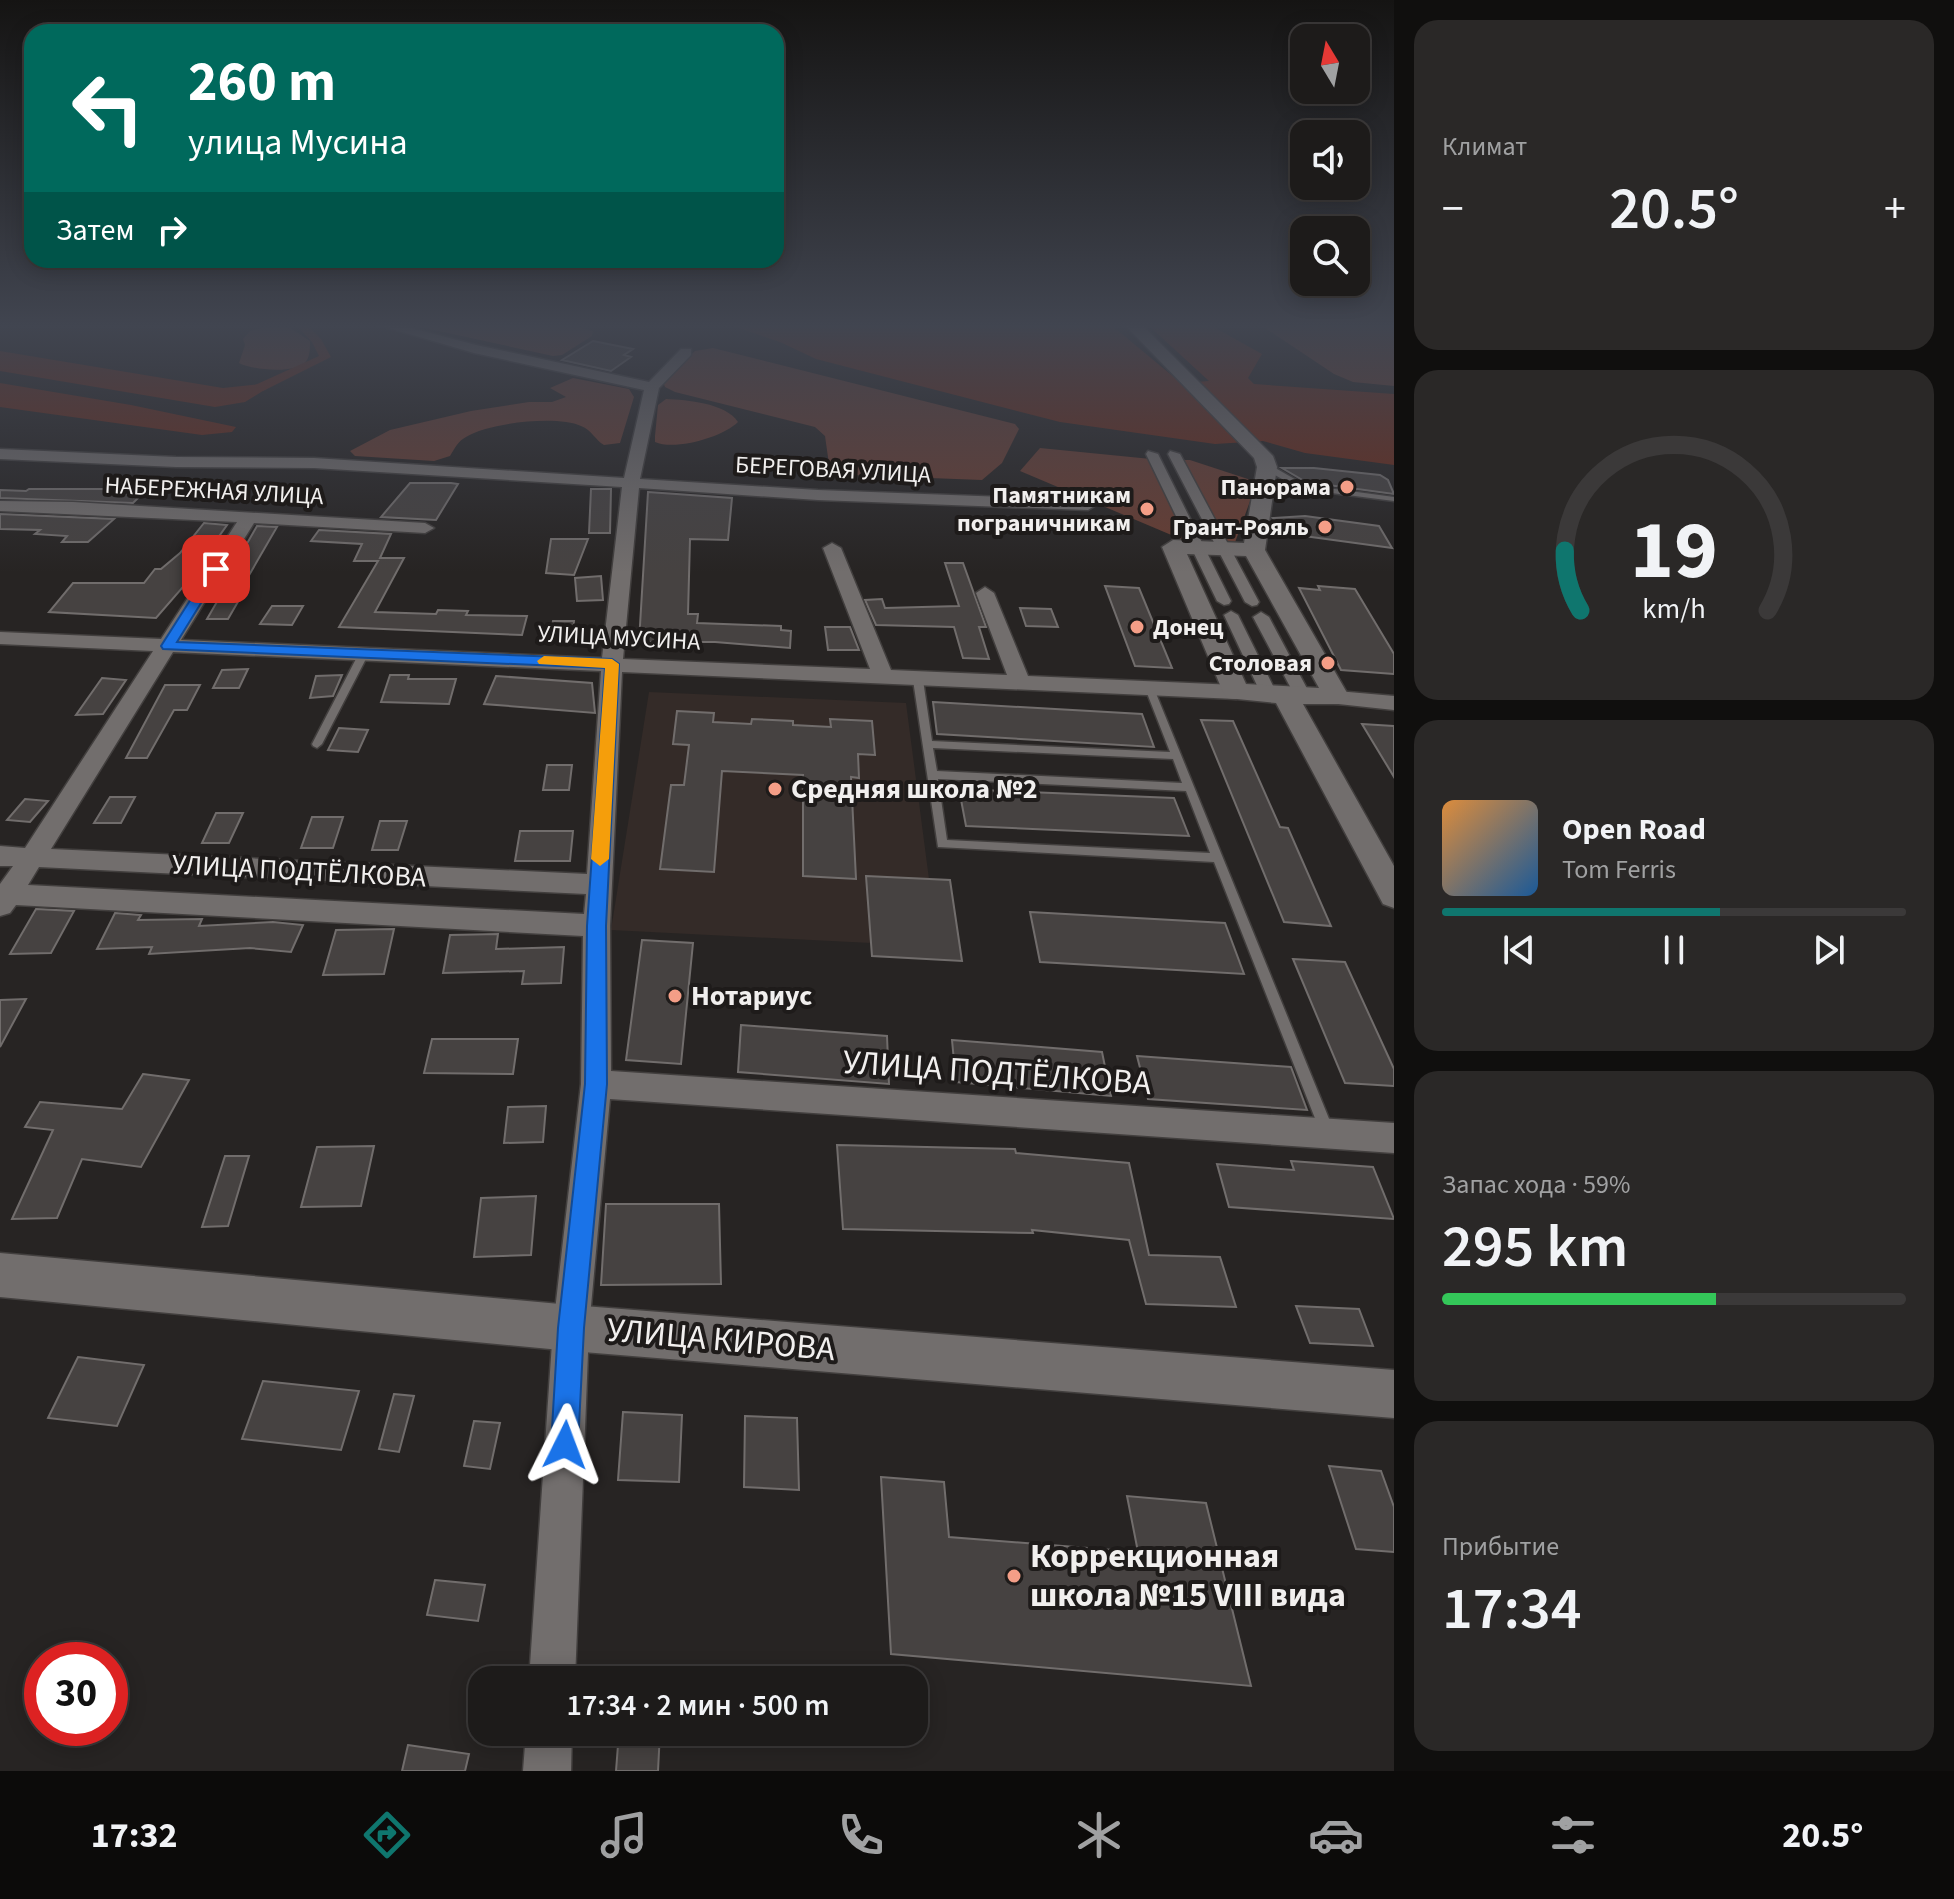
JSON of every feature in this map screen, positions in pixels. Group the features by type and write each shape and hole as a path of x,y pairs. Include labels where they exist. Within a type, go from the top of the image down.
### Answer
{"street":[{"path":"553,1666 571,1328 596,1084 597,926 612,664 631,482 648,407"},
{"path":"1215,407 1263,458 1254,550 1337,698"},
{"name":"БЕРЕГОВАЯ УЛИЦА","path":"0,454 189,463 314,463 818,495 1088,505"},
{"path":"1152,454 1228,608 1286,695 1394,895"},
{"path":"1174,454 1257,610 1286,695"},
{"name":"НАБЕРЕЖНАЯ УЛИЦА","path":"0,506 73,507 425,528"},
{"path":"3,899 33,858 248,518"},
{"path":"1254,550 1173,547 1236,692 1394,703"},
{"path":"832,548 884,678"},
{"path":"985,593 1020,683"},
{"name":"УЛИЦА МУСИНА","path":"0,638 1236,692"},
{"name":"УЛИЦА ПОДТЁЛКОВА","path":"0,856 599,885"},
{"name":"УЛИЦА ПОДТЁЛКОВА","path":"3,899 597,926"},
{"name":"УЛИЦА ПОДТЁЛКОВА","path":"596,1084 1394,1138"},
{"name":"УЛИЦА КИРОВА","path":"0,1275 571,1328 1394,1394"},
{"path":"547,1771 548,1746"}],"lane":[{"path":"1263,458 1303,487 1394,499"},
{"path":"317,744 364,653"},
{"path":"918,680 942,844 1218,858"},
{"path":"1150,688 1328,1133"},
{"path":"928,744 1177,756"},
{"path":"932,775 1190,787"}],"shaded area":[{"path":"0,407 139,407 236,427 232,432 202,435"},
{"path":"499,407 631,407 620,443 604,445 585,428 570,423 540,421 506,424 476,432 461,441 450,456 434,461 355,456 350,451 390,430"},
{"path":"658,407 714,407 738,422 722,433 686,444 655,442"},
{"path":"734,407 946,407 1015,424 1019,429 1002,463 982,480 851,475 829,464 825,436 815,427"},
{"path":"1001,407 1394,407 1394,465 1305,453 1263,441 1215,444 1060,422"},
{"path":"1040,448 1151,459 1195,545 1020,471"},
{"path":"1179,460 1190,460 1257,482 1233,548 1225,547"},
{"name":"Средняя школа №2","path":"649,692 906,703 929,879 866,876 871,943 611,930"}],"building":[{"path":"1282,468 1380,475 1388,480 1394,494 1306,482"},
{"path":"410,483 458,484 436,520 381,517"},
{"path":"112,489 108,493 141,495 133,503 0,498 0,490"},
{"path":"591,489 611,489 610,533 589,533"},
{"path":"648,492 732,498 728,540 690,539 688,614 698,614 697,623 781,626 781,630 791,631 790,648 715,642 639,642"},
{"path":"0,514 114,519 88,542 62,542 67,536 35,534 40,530 0,529"},
{"path":"1305,516 1379,526 1392,548 1304,536 1273,518"},
{"path":"204,523 227,525 183,587 156,618 49,612 73,583 144,583 155,569 161,569 180,553"},
{"path":"257,526 277,527 241,589 221,589"},
{"path":"319,530 391,534 380,558 404,558 375,612 436,614 438,610 468,611 466,615 527,616 522,635 339,627 378,561 354,561 362,544 311,541"},
{"path":"551,539 588,539 574,575 546,573"},
{"path":"945,563 963,563 986,627 979,627 989,659 963,658 954,627 876,625 865,600 882,599 885,608 959,606"},
{"path":"601,576 603,600 577,601 575,578"},
{"name":"Донец","path":"1105,586 1139,588 1172,668 1135,666"},
{"path":"1318,586 1355,589 1394,654 1394,674 1341,670 1299,588 1320,590"},
{"path":"218,600 239,600 228,619 207,619"},
{"path":"272,606 303,606 292,625 260,624"},
{"path":"1020,608 1051,609 1058,627 1026,626"},
{"path":"553,621 574,621 572,640 550,640"},
{"path":"825,627 850,627 859,650 828,650"},
{"path":"248,669 239,688 213,688 222,670"},
{"path":"342,675 333,696 310,698 316,676"},
{"path":"390,675 409,675 408,679 456,679 449,704 381,702"},
{"path":"496,676 592,683 595,713 484,704"},
{"path":"102,678 126,680 103,714 76,715"},
{"path":"165,685 200,685 187,710 174,710 147,758 126,758"},
{"path":"933,702 1142,714 1154,747 937,734"},
{"path":"677,711 714,713 713,722 751,724 752,719 831,727 830,719 872,721 875,755 858,754 859,778 851,777 856,879 803,876 803,775 722,771 714,872 660,869 671,785 684,785 689,745 673,744"},
{"path":"1201,720 1233,721 1280,827 1288,828 1331,926 1284,922"},
{"path":"1362,724 1394,726 1394,777"},
{"path":"339,728 368,730 358,752 328,750"},
{"path":"547,765 572,765 569,790 543,790"},
{"path":"959,789 1174,798 1189,836 966,826"},
{"path":"110,797 135,797 121,823 94,823"},
{"path":"25,799 48,801 30,822 7,820"},
{"path":"216,813 243,813 229,843 202,843"},
{"path":"312,817 343,817 333,848 301,848"},
{"path":"380,821 407,821 398,850 372,850"},
{"path":"520,831 573,831 570,861 515,861"},
{"path":"866,876 950,880 962,961 872,956"},
{"path":"36,909 74,911 51,953 10,954"},
{"path":"1030,912 1225,923 1244,974 1040,962"},
{"path":"115,913 141,915 138,920 202,919 199,926 273,922 303,925 291,952 250,948 149,954 152,947 97,949"},
{"path":"394,929 384,974 323,975 336,930"},
{"path":"498,934 496,949 564,947 561,983 522,984 524,971 443,973 450,935"},
{"path":"642,940 693,943 681,1064 626,1060"},
{"path":"1293,959 1345,962 1394,1069 1394,1086 1345,1083"},
{"path":"26,999 0,1047 0,1000"},
{"path":"741,1025 887,1036 889,1084 738,1072"},
{"path":"432,1039 518,1039 513,1074 424,1073"},
{"path":"952,1040 1102,1052 1111,1096 956,1082"},
{"path":"1137,1056 1291,1067 1307,1110 1148,1099"},
{"path":"143,1074 189,1080 141,1167 82,1159 57,1218 12,1219 53,1130 25,1127 40,1102 122,1109"},
{"path":"546,1106 543,1142 504,1143 508,1107"},
{"path":"837,1145 1015,1149 1016,1153 1129,1163 1149,1255 1220,1257 1236,1307 1146,1304 1129,1240 1032,1230 1033,1233 843,1229"},
{"path":"374,1146 361,1206 301,1207 317,1147"},
{"path":"225,1156 249,1156 228,1226 202,1227"},
{"path":"1291,1161 1373,1167 1394,1219 1229,1207 1217,1164 1294,1170"},
{"path":"536,1196 531,1255 474,1257 481,1198"},
{"path":"606,1204 719,1204 721,1284 601,1285"},
{"path":"1296,1306 1359,1309 1373,1346 1310,1343"},
{"path":"78,1357 144,1365 117,1426 48,1418"},
{"path":"263,1381 359,1391 341,1450 242,1439"},
{"path":"394,1394 414,1396 399,1452 379,1449"},
{"path":"623,1412 682,1415 679,1482 618,1480"},
{"path":"745,1416 797,1418 799,1490 744,1487"},
{"path":"474,1421 500,1423 490,1469 464,1466"},
{"path":"1329,1466 1381,1471 1394,1507 1394,1552 1356,1549"},
{"path":"881,1477 944,1482 949,1537 1138,1552 1127,1496 1206,1503 1251,1686 891,1654"},
{"path":"435,1580 485,1585 478,1621 427,1615"},
{"path":"408,1745 469,1754 465,1771 402,1771"},
{"path":"618,1746 659,1746 658,1771 616,1771"}],"slow traffic":[{"path":"544,661 612,664 600,859"}],"place":[{"name":"Панорама","path":"1347,487"},
{"name":"Памятникам пограничникам","path":"1147,509"},
{"name":"Грант-Рояль","path":"1325,527"},
{"name":"Донец","path":"1137,627"},
{"name":"Столовая","path":"1328,663"},
{"name":"Средняя школа №2","path":"775,789"},
{"name":"Нотариус","path":"675,996"},
{"name":"Коррекционная школа №15 VIII вида","path":"1014,1576"}],"route":[{"path":"216,569 168,646 612,664 597,926 596,1084 571,1328 565,1445"}]}
